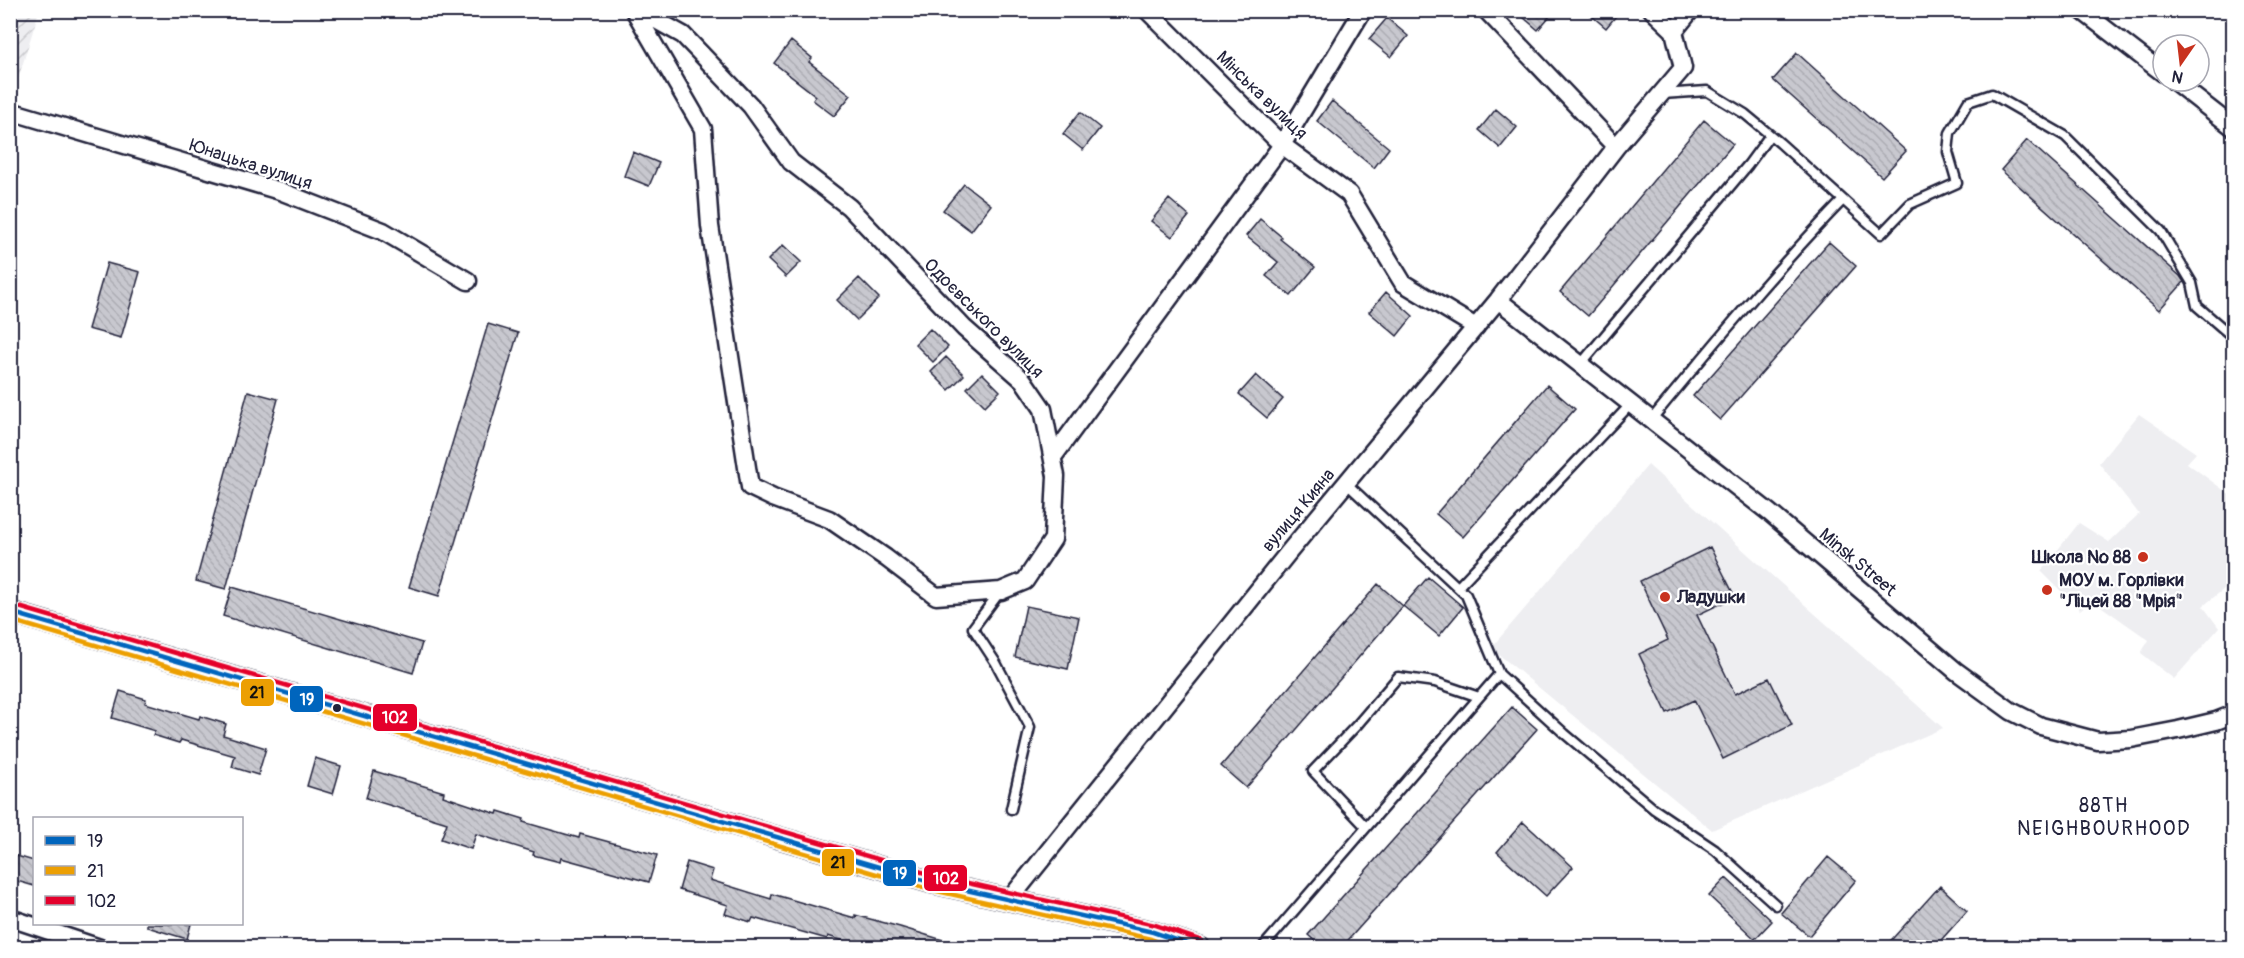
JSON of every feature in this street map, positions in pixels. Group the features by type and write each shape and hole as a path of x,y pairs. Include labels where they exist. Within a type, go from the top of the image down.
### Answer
{"street":[{"name":"Одоєвського вулиця","path":"634,10 703,129 710,226 750,487 829,519 936,596 1001,591 1025,581 1053,539 1056,476 1043,409 1023,380 964,328 849,207 791,162 751,106 683,35 638,10"},
{"name":"Мінська вулиця","path":"1147,10 1282,146 1349,194 1403,283 1476,327"},
{"path":"1053,457 1282,146 1363,10"},
{"path":"1486,10 1616,147"},
{"path":"1652,10 1674,31 1691,10"},
{"path":"2081,10 2151,64"},
{"name":"вулиця Кияна","path":"1010,899 1346,483 1498,300 1616,147 1683,68 1674,31"},
{"path":"2189,93 2234,128"},
{"name":"Юнацька вулиця","path":"10,111 280,191 383,231 468,281"},
{"name":"Minsk Street","path":"1498,300 1770,513 1963,676 2011,711 2041,726 2098,741 2131,739 2178,730 2234,714"},
{"path":"10,612 930,882 1153,932 1200,948"},
{"path":"10,918 100,948"}],"lane":[{"path":"1661,94 1707,91 1745,114 1881,234 1910,204 1957,183 1948,152 1950,133 1968,102 1992,94 2065,136 2161,231 2192,283 2196,306 2234,338"},
{"path":"1580,365 1748,165 1770,135"},
{"path":"1650,421 1733,321 1813,231 1844,200"},
{"path":"1458,586 1630,405"},
{"path":"1346,483 1466,595 1499,674 1565,734 1654,809 1715,850 1776,905"},
{"path":"1001,591 973,628 996,663 1030,727 1011,809"},
{"path":"1262,948 1499,674"},
{"path":"1366,827 1313,771 1398,676 1435,682 1479,697"}],"shaded area":[{"path":"10,11 39,11 15,89 11,88"},
{"name":"Школа № 88","path":"2139,414 2196,453 2187,463 2233,497 2233,586 2230,584 2203,606 2219,628 2174,679 2141,653 2149,640 2092,600 2080,610 2041,571 2079,523 2109,542 2139,514 2099,463"},
{"name":"Ладушки","path":"1648,465 1943,728 1712,830 1491,648"}],"building":[{"path":"1515,10 1555,10 1538,30"},
{"path":"1585,10 1621,10 1606,28"},
{"path":"1387,18 1408,36 1391,57 1369,39"},
{"path":"791,41 812,58 809,62 851,95 834,116 813,100 816,96 774,63"},
{"path":"1797,53 1906,151 1882,177 1773,80"},
{"path":"1332,101 1389,148 1374,168 1317,121"},
{"path":"1496,109 1517,127 1500,148 1479,130"},
{"path":"1080,112 1100,128 1083,150 1063,134"},
{"path":"1704,120 1733,144 1588,316 1560,292"},
{"path":"2027,140 2180,276 2184,282 2159,310 2001,170"},
{"path":"633,152 659,163 649,186 624,176"},
{"path":"964,184 991,205 971,231 943,210"},
{"path":"1169,199 1189,216 1172,237 1151,221"},
{"path":"1260,219 1282,237 1280,239 1315,267 1291,296 1266,276 1278,262 1246,236"},
{"path":"1829,242 1856,266 1720,420 1693,396"},
{"path":"783,245 801,262 786,277 768,260"},
{"path":"107,263 140,272 121,338 88,329"},
{"path":"859,278 879,298 857,320 837,300"},
{"path":"1386,292 1413,316 1397,336 1369,312"},
{"path":"488,324 518,333 439,596 409,587"},
{"path":"930,329 948,347 933,362 915,344"},
{"path":"946,357 964,375 949,390 931,372"},
{"path":"982,373 1000,391 985,406 967,388"},
{"path":"1256,375 1283,399 1267,418 1239,394"},
{"path":"1547,385 1575,409 1463,537 1436,514"},
{"path":"248,391 278,399 226,589 196,581"},
{"path":"1710,547 1735,597 1697,615 1735,694 1769,678 1792,725 1723,759 1694,700 1667,713 1639,654 1668,640 1640,581"},
{"path":"1428,577 1463,607 1439,636 1403,606"},
{"path":"1378,584 1403,606 1246,788 1221,766"},
{"path":"232,587 422,643 413,673 223,616"},
{"path":"1026,606 1079,617 1068,669 1015,657"},
{"path":"120,691 146,699 145,703 199,719 200,716 226,724 223,735 266,748 258,775 232,767 235,756 181,740 179,743 153,735 155,731 112,718"},
{"path":"1512,707 1537,729 1341,948 1323,948 1308,935"},
{"path":"315,758 341,766 333,794 307,786"},
{"path":"374,771 444,792 443,796 497,814 498,811 524,819 523,822 579,838 580,834 657,855 649,882 561,858 560,862 533,855 534,852 476,834 471,849 441,839 447,823 366,798"},
{"path":"1523,822 1573,867 1546,896 1497,852"},
{"path":"10,854 33,861 33,886 10,879"},
{"path":"1828,857 1856,880 1809,936 1781,913"},
{"path":"687,862 713,870 710,880 771,899 772,894 855,918 855,915 900,927 956,944 955,948 865,948 828,936 827,939 753,918 751,922 725,914 728,905 679,890"},
{"path":"1726,878 1772,921 1755,939 1709,896"},
{"path":"1940,886 1967,911 1934,948 1884,948"},
{"path":"147,925 191,925 187,939 147,927"}],"transit line":[{"name":"102","path":"12,605 932,875 1155,925 1202,941"},
{"name":"19","path":"10,612 930,882 1153,932 1199,948"},
{"name":"21","path":"10,620 928,889 1151,939 1175,948"}],"place":[{"name":"Школа № 88","path":"2143,557"},
{"name":"МОУ м. Горлівки \"Ліцей 88 \"Мрія\"","path":"2047,590"},
{"name":"Ладушки","path":"1665,597"}],"district":[{"name":"88TH NEIGHBOURHOOD","path":"2104,816"}]}
